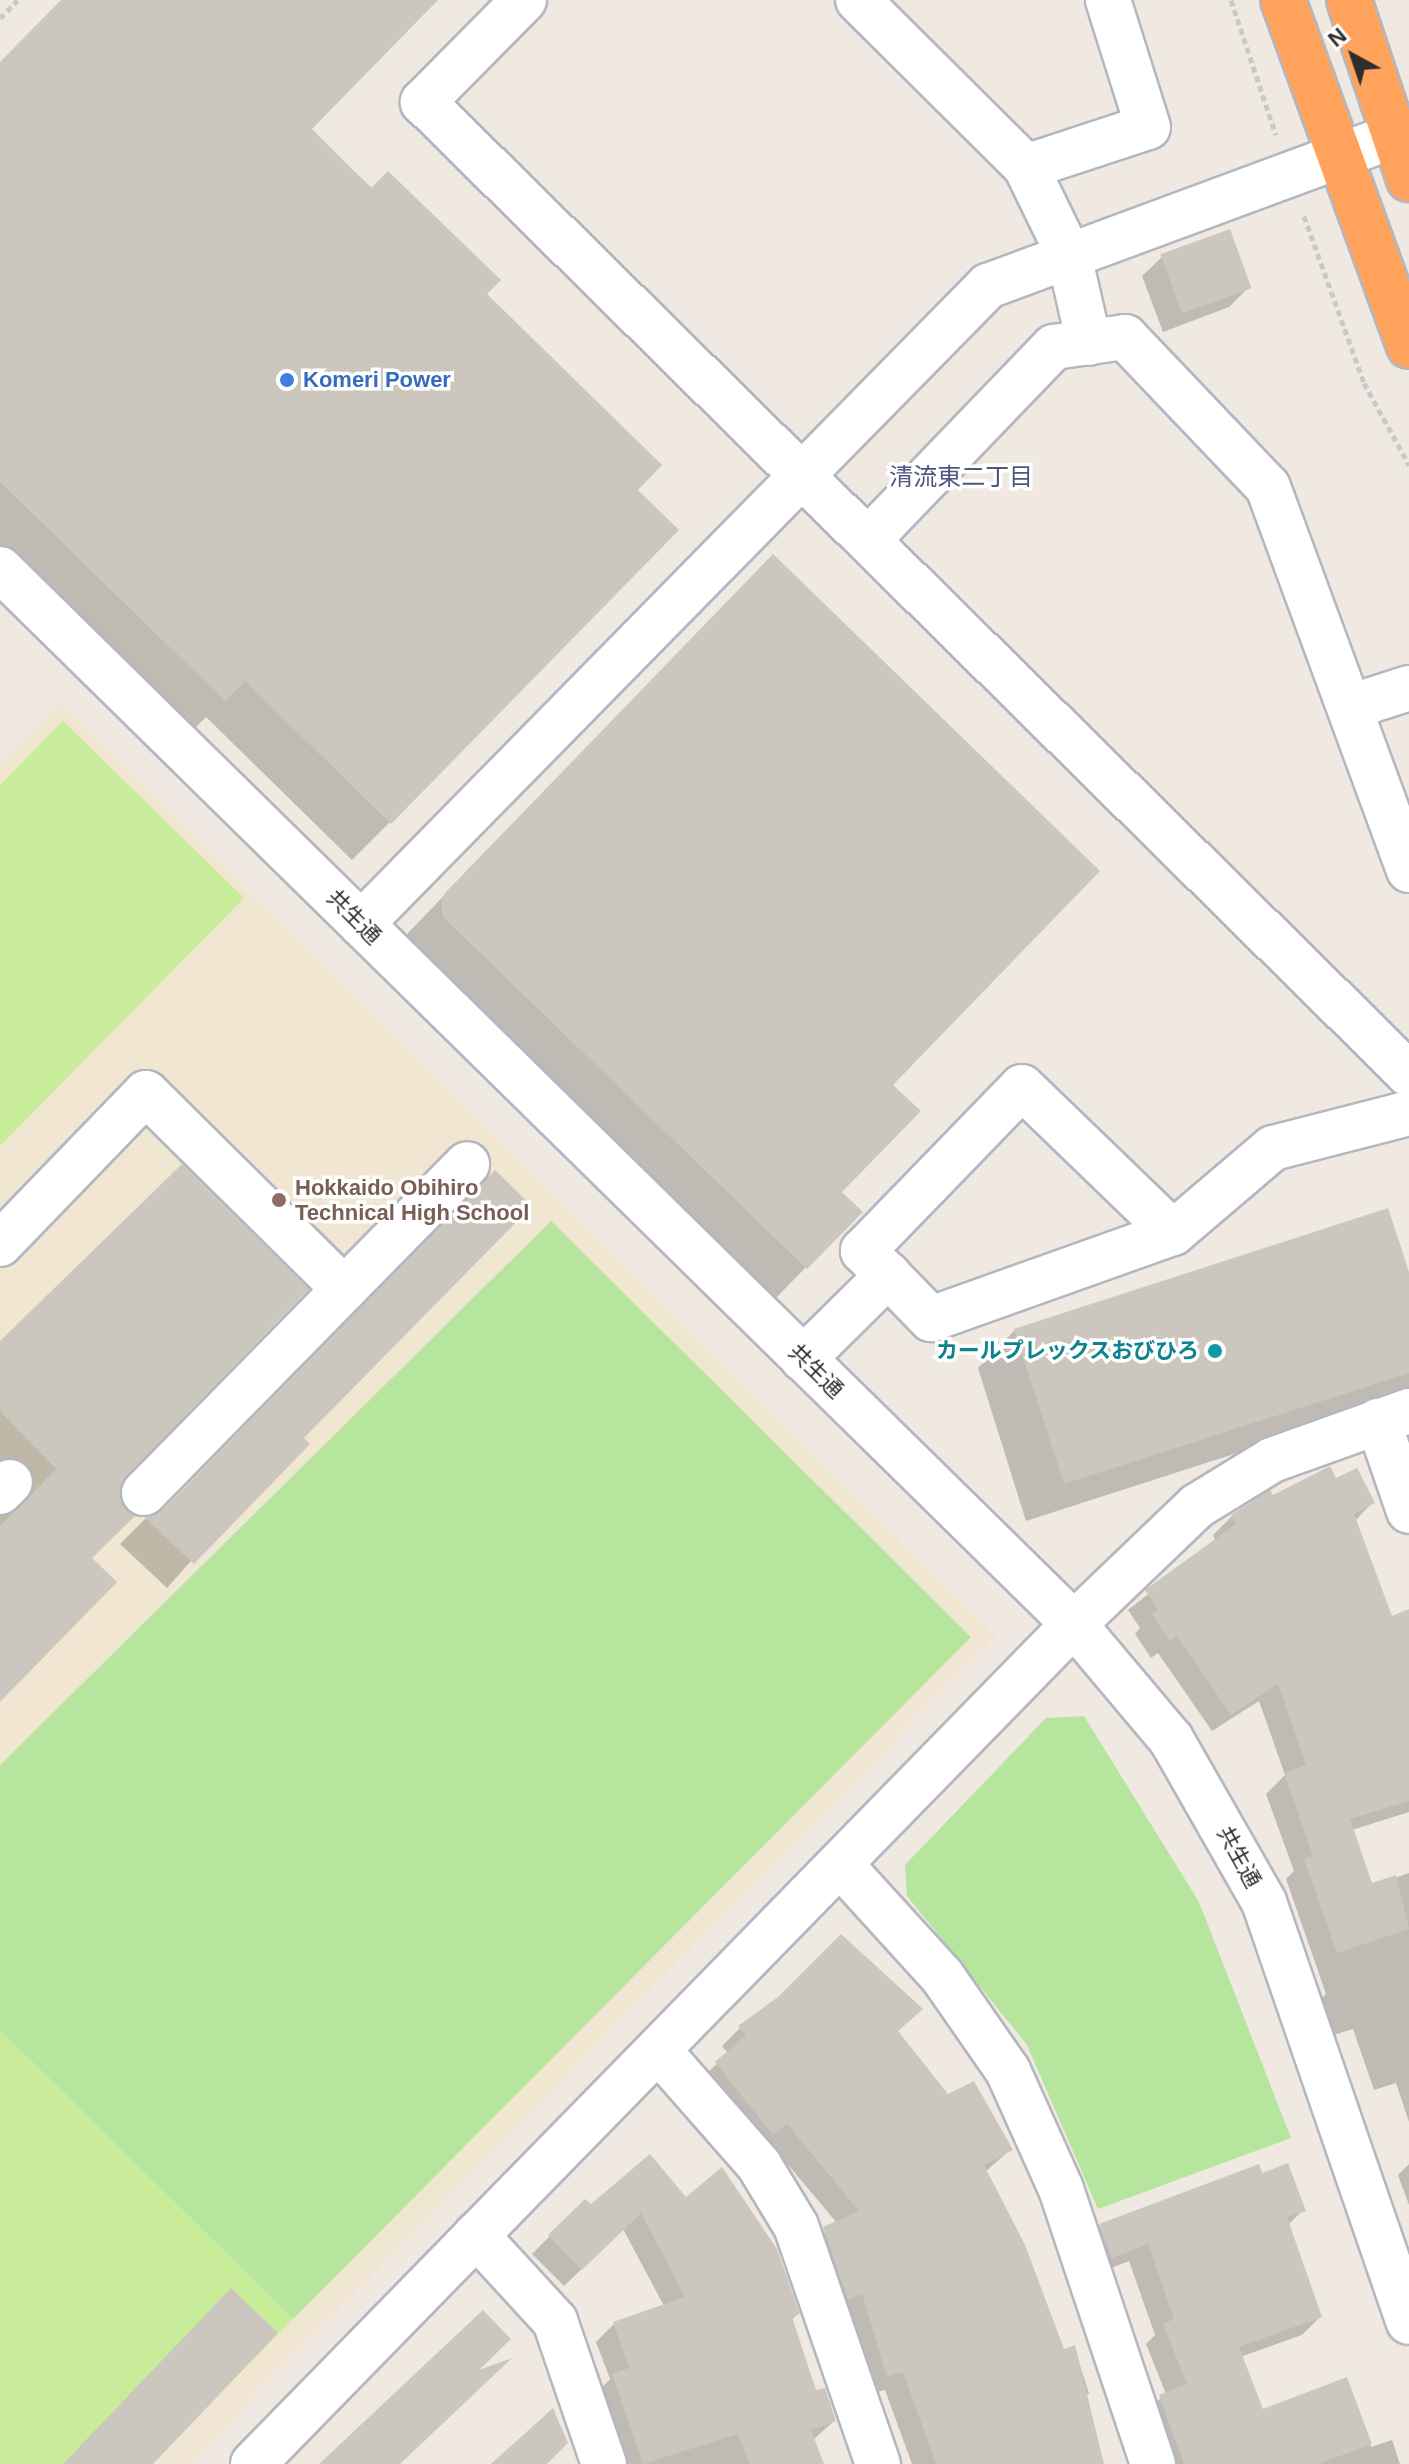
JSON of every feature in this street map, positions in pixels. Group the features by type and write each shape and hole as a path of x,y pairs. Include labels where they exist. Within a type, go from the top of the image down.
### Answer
{"highway":[{"path":"1283,0 1336,155 1409,346"},
{"path":"1349,0 1409,179"}],"street":[{"path":"524,0 423,102 1409,1074"},
{"path":"858,0 1026,167 1069,255 1089,343"},
{"path":"1026,167 1148,127 1108,0"},
{"path":"361,924 988,286 1288,172 1394,136"},
{"path":"868,540 1054,347 1125,337 1268,487 1353,706 1409,870"},
{"name":"共生通","path":"0,569 1074,1624 1171,1739 1264,1902 1409,2322"},
{"path":"1353,706 1409,688"},
{"path":"1173,1233 1022,1087 863,1251 931,1319 1173,1233 1273,1148 1409,1113"},
{"path":"0,1244 146,1093 344,1289"},
{"path":"144,1493 467,1164"},
{"path":"803,1359 888,1275"},
{"path":"253,2464 1074,1624 1197,1506 1272,1460 1393,1416 1409,1511"},
{"path":"840,1864 942,1976 1008,2071 1061,2189 1153,2464"},
{"path":"659,2051 759,2165 796,2226 878,2464"},
{"path":"476,2235 555,2321 604,2464"}],"path":[{"path":"0,18 18,0"},
{"path":"1231,0 1288,172 1364,383 1409,465"}],"shaded area":[{"name":"Hokkaido Obihiro Technical High School","path":"59,703 996,1636 188,2464 0,2464 0,765"}],"green space":[{"path":"63,721 244,898 0,1146 0,785"},
{"path":"551,1221 971,1637 293,2319 0,2030 0,1765"},
{"path":"1084,1716 1199,1902 1291,2138 1098,2209 1027,2045 907,1896 905,1865 1046,1718"},
{"path":"0,2030 293,2319 150,2464 0,2464"}],"building":[{"name":"Komeri Power","path":"61,0 438,0 312,129 371,188 388,171 501,280 487,294 662,465 638,490 679,530 391,824 245,681 225,701 0,482 0,62"},
{"path":"1230,229 1252,288 1182,314 1160,254"},
{"path":"773,554 1100,871 893,1085 921,1111 842,1192 863,1212 807,1269 443,917 441,904 445,893"},
{"path":"182,1164 309,1289 126,1476 120,1499 135,1516 92,1558 117,1582 0,1702 0,1526 56,1469 0,1411 0,1341"},
{"path":"495,1170 532,1206 304,1438 310,1444 194,1564 144,1517 162,1511"},
{"name":"カールプレックスおびひろ","path":"1388,1208 1409,1272 1409,1373 1064,1484 1014,1329"},
{"path":"1330,1466 1336,1478 1357,1468 1375,1503 1354,1514 1392,1616 1409,1609 1409,1801 1350,1819 1372,1883 1396,1875 1409,1929 1337,1953 1304,1859 1313,1856 1284,1773 1306,1765 1278,1684 1231,1715 1177,1636 1170,1641 1152,1614 1158,1609 1145,1590 1236,1524 1231,1515 1270,1490 1273,1495"},
{"path":"841,1934 923,2009 898,2031 948,2094 974,2081 1013,2150 984,2165 1025,2245 1064,2349 1075,2345 1104,2464 936,2464 903,2372 887,2377 862,2294 848,2299 823,2227 859,2211 787,2124 773,2135 715,2062 746,2035 738,2026 778,1997"},
{"path":"650,2154 686,2197 722,2167 777,2249 800,2314 792,2317 816,2390 825,2388 836,2421 811,2430 824,2464 749,2464 738,2434 643,2464 612,2374 629,2368 613,2322 685,2297 641,2213 582,2270 548,2235 585,2199 591,2204"},
{"path":"1288,2163 1306,2211 1287,2217 1322,2317 1239,2347 1263,2409 1347,2377 1372,2444 1318,2464 1184,2464 1159,2395 1187,2384 1163,2324 1174,2319 1148,2244 1112,2258 1099,2224 1259,2164 1262,2173"},
{"path":"231,2288 278,2333 153,2464 63,2464"},
{"path":"483,2310 511,2339 479,2370 512,2358 400,2464 319,2464"},
{"path":"553,2408 568,2443 547,2464 491,2464"}],"place":[{"name":"Komeri Power","path":"287,380"},
{"name":"Hokkaido Obihiro Technical High School","path":"279,1200"},
{"name":"カールプレックスおびひろ","path":"1215,1351"}],"district":[{"name":"清流東二丁目","path":"961,477"}]}
